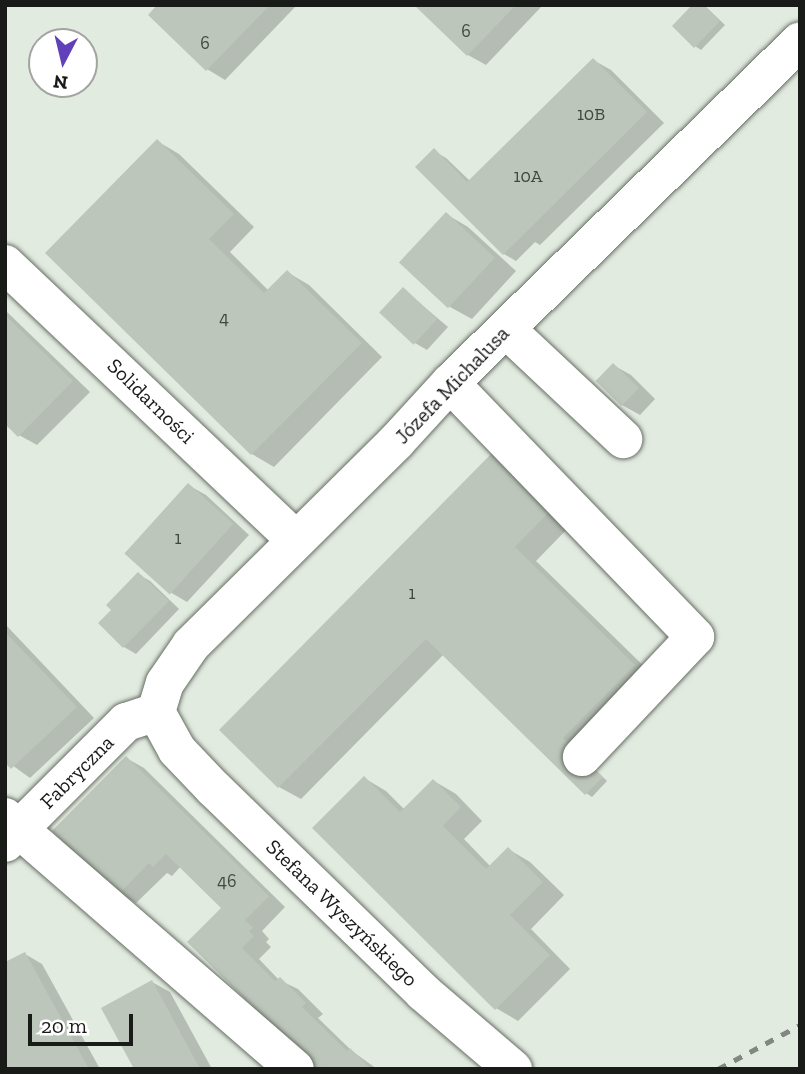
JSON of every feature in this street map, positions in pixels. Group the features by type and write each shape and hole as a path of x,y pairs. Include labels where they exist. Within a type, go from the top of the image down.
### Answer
{"street":[{"name":"Józefa Michalusa","path":"156,712 164,683 191,645 396,442 450,383 800,42"},
{"name":"Solidarności","path":"5,264 296,540"},
{"path":"506,329 623,439"},
{"path":"450,383 695,637 582,757"},
{"name":"Stefana Wyszyńskiego","path":"156,712 177,750 423,992 513,1069"},
{"name":"Fabryczna","path":"9,830 126,722 156,712"},
{"path":"9,830 295,1069"}],"building":[{"path":"157,5 270,5 206,71 148,15"},
{"path":"414,5 516,5 467,56"},
{"path":"692,5 704,5 720,21 694,48 672,26"},
{"path":"593,58 647,112 503,255 415,167 434,148 467,182"},
{"path":"157,139 234,214 209,239 264,293 287,270 362,343 251,455 45,253"},
{"path":"446,212 495,258 448,308 399,262"},
{"path":"403,287 437,319 414,345 379,313"},
{"path":"5,315 73,381 18,437 5,424"},
{"path":"613,363 639,388 622,406 596,381"},
{"path":"493,452 552,509 515,547 635,665 563,738 603,777 585,795 426,639 278,788 219,730"},
{"path":"188,483 233,524 170,594 124,554"},
{"path":"138,572 169,601 123,648 98,623 111,610 106,605"},
{"path":"5,632 77,707 11,769 5,763"},
{"path":"126,756 269,896 245,920 253,928 249,931 254,936 242,948 275,981 280,977 306,1003 302,1007 347,1051 350,1048 371,1069 316,1069 187,942 221,908 166,854 153,867 149,863 118,895 52,831"},
{"path":"364,776 400,812 433,779 461,807 443,826 486,869 508,847 543,882 510,915 550,955 495,1010 312,828"},
{"path":"25,952 89,1069 5,1069 5,962"},
{"path":"152,980 201,1069 134,1069 101,1008"}],"railway":[{"path":"718,1069 800,1025"}]}
